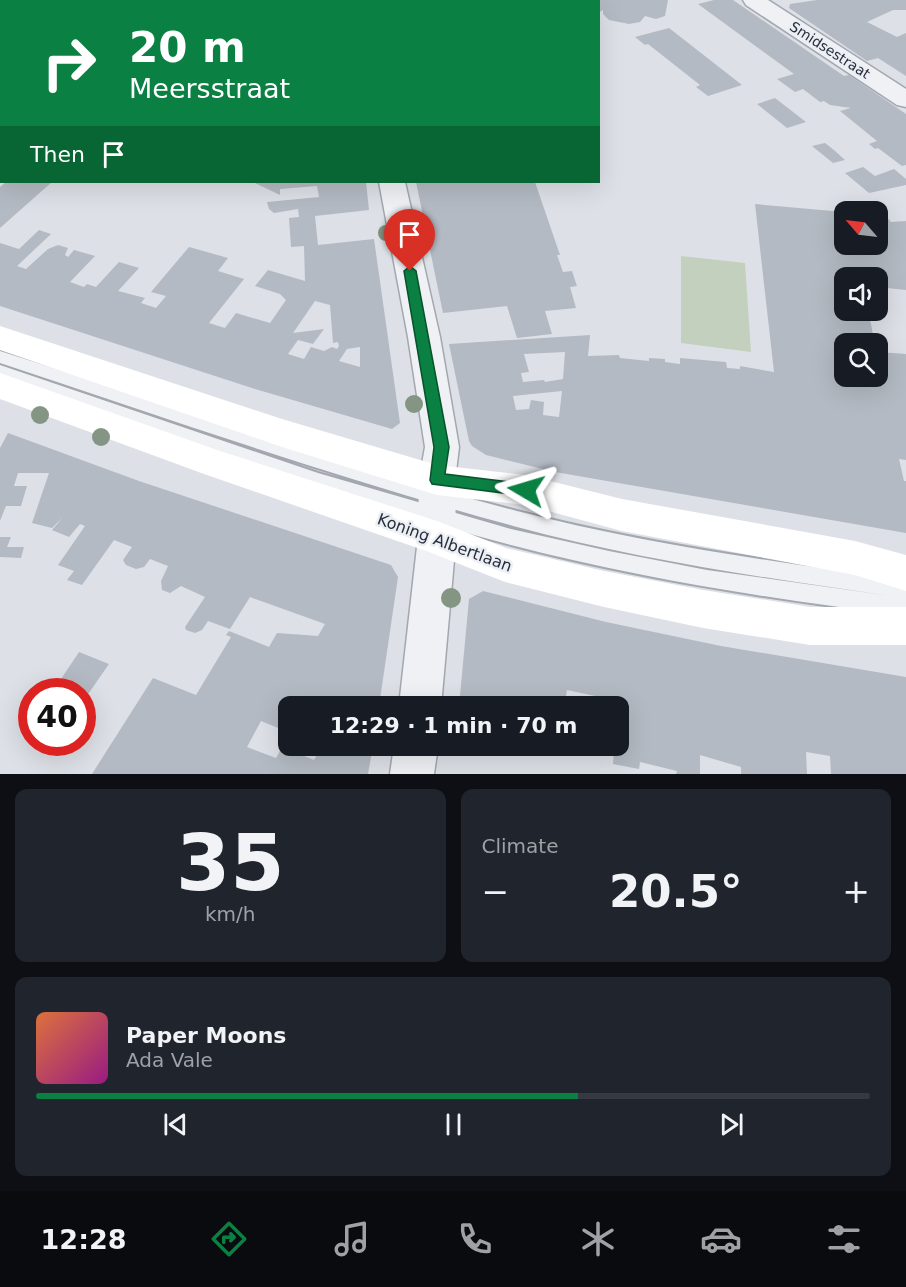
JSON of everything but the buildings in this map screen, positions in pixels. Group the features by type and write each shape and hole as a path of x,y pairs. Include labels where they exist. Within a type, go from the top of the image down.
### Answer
{"street":[{"name":"Smidsestraat","path":"764,1 906,100"},
{"path":"392,183 442,447 421,696"},
{"name":"Koning Albertlaan","path":"0,338 282,433 437,508 505,565 604,589 703,609 810,626 906,626"},
{"name":"Koning Albertlaan","path":"0,386 216,464 437,508 526,490 622,515 855,558 906,573"},
{"path":"412,774 415,756"}],"lane":[{"path":"0,357 280,449 534,542 643,566 809,596 906,607"},
{"path":"0,371 270,466 437,508 783,572 906,589"}],"green space":[{"path":"681,256 745,263 751,352 681,343"}],"route":[{"path":"410,271 442,447 437,480 526,490"}]}
